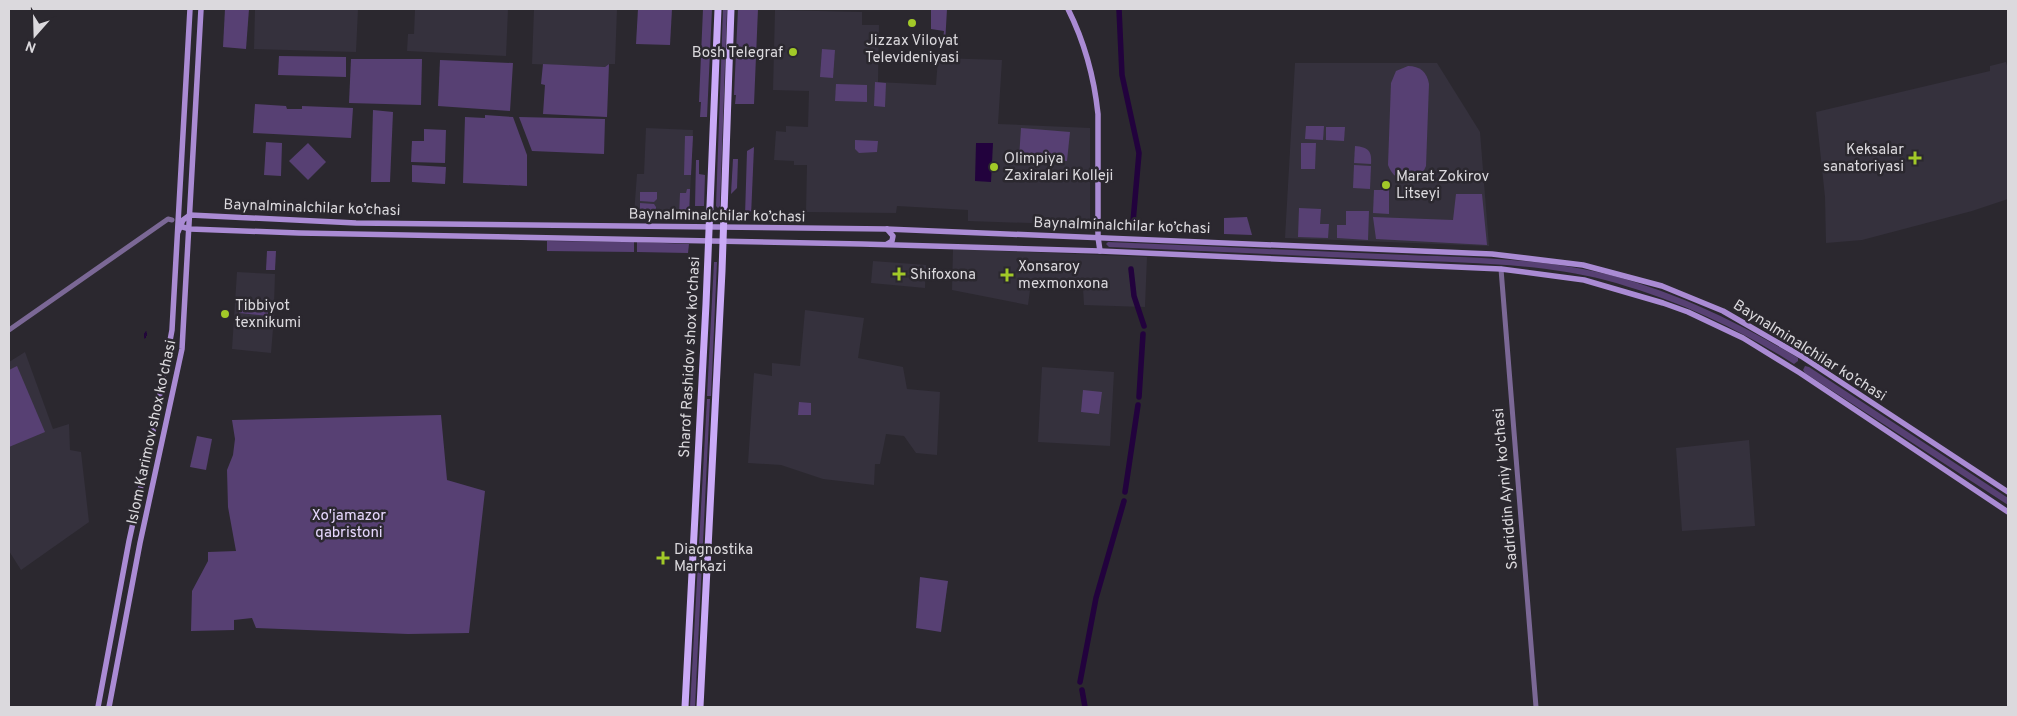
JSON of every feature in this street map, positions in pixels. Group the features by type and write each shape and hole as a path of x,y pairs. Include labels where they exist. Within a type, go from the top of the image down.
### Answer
{"main road":[{"name":"Islom Karimov shox ko'chasi","path":"98,707 129,541 172,330 190,9"},
{"name":"Islom Karimov shox ko'chasi","path":"109,707 140,543 152,495 182,348 190,229 200,9"},
{"name":"Sharof Rashidov shox ko'chasi","path":"685,707 709,241 718,9"},
{"name":"Sharof Rashidov shox ko'chasi","path":"700,707 723,228 731,9"},
{"path":"1068,9 1085,46 1092,70 1096,97 1098,114 1098,237 1100,251"},
{"name":"Baynalminalchilar ko’chasi","path":"180,214 356,223 886,229 1492,254 1583,265 1662,286 1723,311 1764,334 2008,492"},
{"path":"179,228 183,220 190,215"},
{"name":"Baynalminalchilar ko’chasi","path":"179,228 299,233 885,244 1100,251 1501,269 1584,280 1663,303 1743,338 1800,373 2008,512"},
{"path":"885,244 892,241 893,236 891,231 886,229"},
{"path":"140,492 141,496 145,499 150,498 152,495"},
{"path":"129,541 135,537 138,538 140,543"}],"street":[{"path":"9,330 136,240 168,219 172,220 180,214"},
{"name":"Baynalminalchilar ko’chasi","path":"172,220 179,228"},
{"name":"Sadriddin Ayniy ko'chasi","path":"1501,269 1536,707"}],"shaded area":[{"path":"255,9 358,9 356,52 254,49"},
{"path":"415,9 508,9 506,56 407,51 408,34 414,34"},
{"path":"534,9 617,9 615,64 609,64 605,67 532,64"},
{"path":"775,10 862,12 862,25 879,25 878,82 936,85 938,58 1002,60 998,124 1090,128 1090,225 968,221 968,210 897,206 896,213 806,212 807,165 794,165 794,161 774,160 776,131 786,132 786,126 808,127 809,91 773,90"},
{"name":"Keksalar sanatoriyasi","path":"2006,62 2008,69 2008,199 1972,211 1862,240 1826,243 1825,197 1816,112 1990,71 1990,66"},
{"name":"Marat Zokirov Litseyi","path":"1295,63 1437,63 1480,132 1489,246 1285,238"},
{"path":"646,128 693,130 689,216 634,214 637,174 644,174"},
{"path":"976,143 993,143 991,182 975,181"},
{"path":"953,249 1147,257 1145,307 1084,305 1083,288 1031,283 1028,305 952,290"},
{"name":"Shifoxona","path":"873,261 926,265 925,288 871,283"},
{"path":"237,272 275,274 275,305 271,353 232,349"},
{"path":"805,310 864,318 858,358 903,367 907,389 940,392 937,455 916,453 904,436 886,434 880,464 875,464 874,485 823,479 781,465 748,463 754,373 772,376 772,363 800,366"},
{"path":"25,352 53,429 69,424 70,450 81,452 89,522 21,570 9,551 9,362"},
{"path":"1042,367 1114,372 1110,446 1038,442"},
{"path":"1749,440 1755,526 1682,531 1676,448"}],"green space":[{"path":"225,9 249,9 246,49 223,47"},
{"path":"638,9 672,9 670,45 636,44"},
{"path":"703,9 712,9 707,117 700,117 701,102 699,102"},
{"path":"723,9 727,9 720,206 718,208 716,206"},
{"path":"738,9 758,9 754,104 735,104"},
{"path":"931,9 947,9 945,44 934,44 934,40 943,40 944,31 931,29"},
{"path":"822,49 835,50 833,78 820,77"},
{"path":"279,56 346,57 346,77 278,75"},
{"path":"351,59 422,59 421,105 349,103"},
{"path":"440,60 513,63 510,111 438,106"},
{"path":"543,64 605,67 609,64 607,117 543,114 545,85 541,84"},
{"path":"1408,66 1422,70 1427,76 1429,84 1426,166 1418,177 1412,180 1401,179 1396,176 1391,172 1388,165 1391,83 1396,71"},
{"path":"875,82 886,83 885,107 874,106"},
{"path":"836,84 867,85 867,102 835,101"},
{"path":"255,104 286,106 287,109 302,109 302,106 353,108 351,138 253,133"},
{"path":"373,110 393,112 390,182 371,182"},
{"path":"485,115 513,117 527,155 527,186 463,183 465,117 485,118"},
{"path":"519,117 605,119 604,154 532,151"},
{"path":"1306,126 1324,126 1323,140 1305,139"},
{"path":"1326,127 1345,127 1344,141 1326,140"},
{"path":"1021,128 1070,132 1067,161 1019,158"},
{"path":"424,129 446,130 445,163 411,162 412,141 424,141"},
{"path":"685,136 693,136 691,175 684,175"},
{"path":"855,140 878,141 877,152 859,153 855,149"},
{"path":"266,142 282,143 281,176 264,175"},
{"path":"308,143 326,162 308,180 289,161"},
{"path":"1301,143 1316,143 1315,169 1301,169"},
{"path":"1355,146 1368,150 1371,156 1371,164 1354,163"},
{"path":"754,147 751,216 745,216 747,151"},
{"path":"733,159 738,159 737,188 731,194"},
{"path":"696,160 699,160 699,174 705,175 704,206 695,206"},
{"path":"412,165 446,167 445,184 412,182"},
{"path":"1354,165 1371,166 1370,189 1353,188"},
{"path":"687,189 690,189 689,216 679,216 680,193 686,193"},
{"path":"1374,190 1389,190 1389,214 1373,213"},
{"path":"640,192 657,192 657,199 654,202 640,201"},
{"path":"1456,194 1482,194 1487,245 1376,239 1373,217 1453,220"},
{"path":"640,203 654,204 656,214 640,214"},
{"path":"1299,208 1321,209 1320,224 1329,224 1328,238 1298,237"},
{"path":"1346,211 1369,211 1368,240 1337,238 1337,225 1346,225"},
{"path":"1247,217 1252,235 1224,234 1224,218"},
{"path":"547,241 634,242 634,252 547,251"},
{"path":"637,242 689,244 688,253 637,252"},
{"path":"1108,242 1483,258 1583,269 1612,275 1694,304 1773,343 1798,358 1798,361 1794,364 1726,326 1680,305 1631,288 1580,274 1529,267 1477,263 1109,247 1106,244"},
{"path":"267,251 276,251 275,270 266,270"},
{"path":"714,262 717,262 711,396 707,396"},
{"path":"239,304 269,306 268,316 239,313"},
{"path":"17,366 45,432 9,447 9,370"},
{"path":"1805,366 2008,498 2008,505 1805,373 1803,370"},
{"path":"1083,390 1102,392 1099,414 1081,412"},
{"path":"707,399 710,399 695,707 690,707"},
{"path":"799,402 811,403 811,415 798,415"},
{"name":"Xo'jamazor qabristoni","path":"441,415 447,480 485,491 469,633 408,634 256,628 252,618 234,620 234,630 191,631 192,591 208,561 208,552 236,551 228,507 227,470 233,455 235,439 232,420"},
{"path":"197,436 212,439 206,470 190,467"},
{"path":"920,577 948,581 941,632 916,628"}],"waterway":[{"path":"1119,9 1122,75 1139,153 1133,222"},
{"path":"1131,269 1134,296 1144,326"},
{"path":"146,332 146,333 147,334 145,334 146,332"},
{"path":"145,334 147,335 145,336 145,334"},
{"path":"1139,397 1143,334"},
{"path":"145,336 146,337 145,338 145,336"},
{"path":"1125,492 1138,405"},
{"path":"1080,682 1096,598 1124,501"},
{"path":"1082,690 1085,707"}],"place":[{"name":"Jizzax Viloyat Televideniyasi","path":"912,23"},
{"name":"Bosh Telegraf","path":"793,52"},
{"name":"Keksalar sanatoriyasi","path":"1915,158"},
{"name":"Olimpiya Zaxiralari Kolleji","path":"994,167"},
{"name":"Marat Zokirov Litseyi","path":"1386,185"},
{"name":"Shifoxona","path":"899,274"},
{"name":"Xonsaroy mexmonxona","path":"1007,275"},
{"name":"Tibbiyot texnikumi","path":"225,314"},
{"name":"Diagnostika Markazi","path":"663,558"}]}
